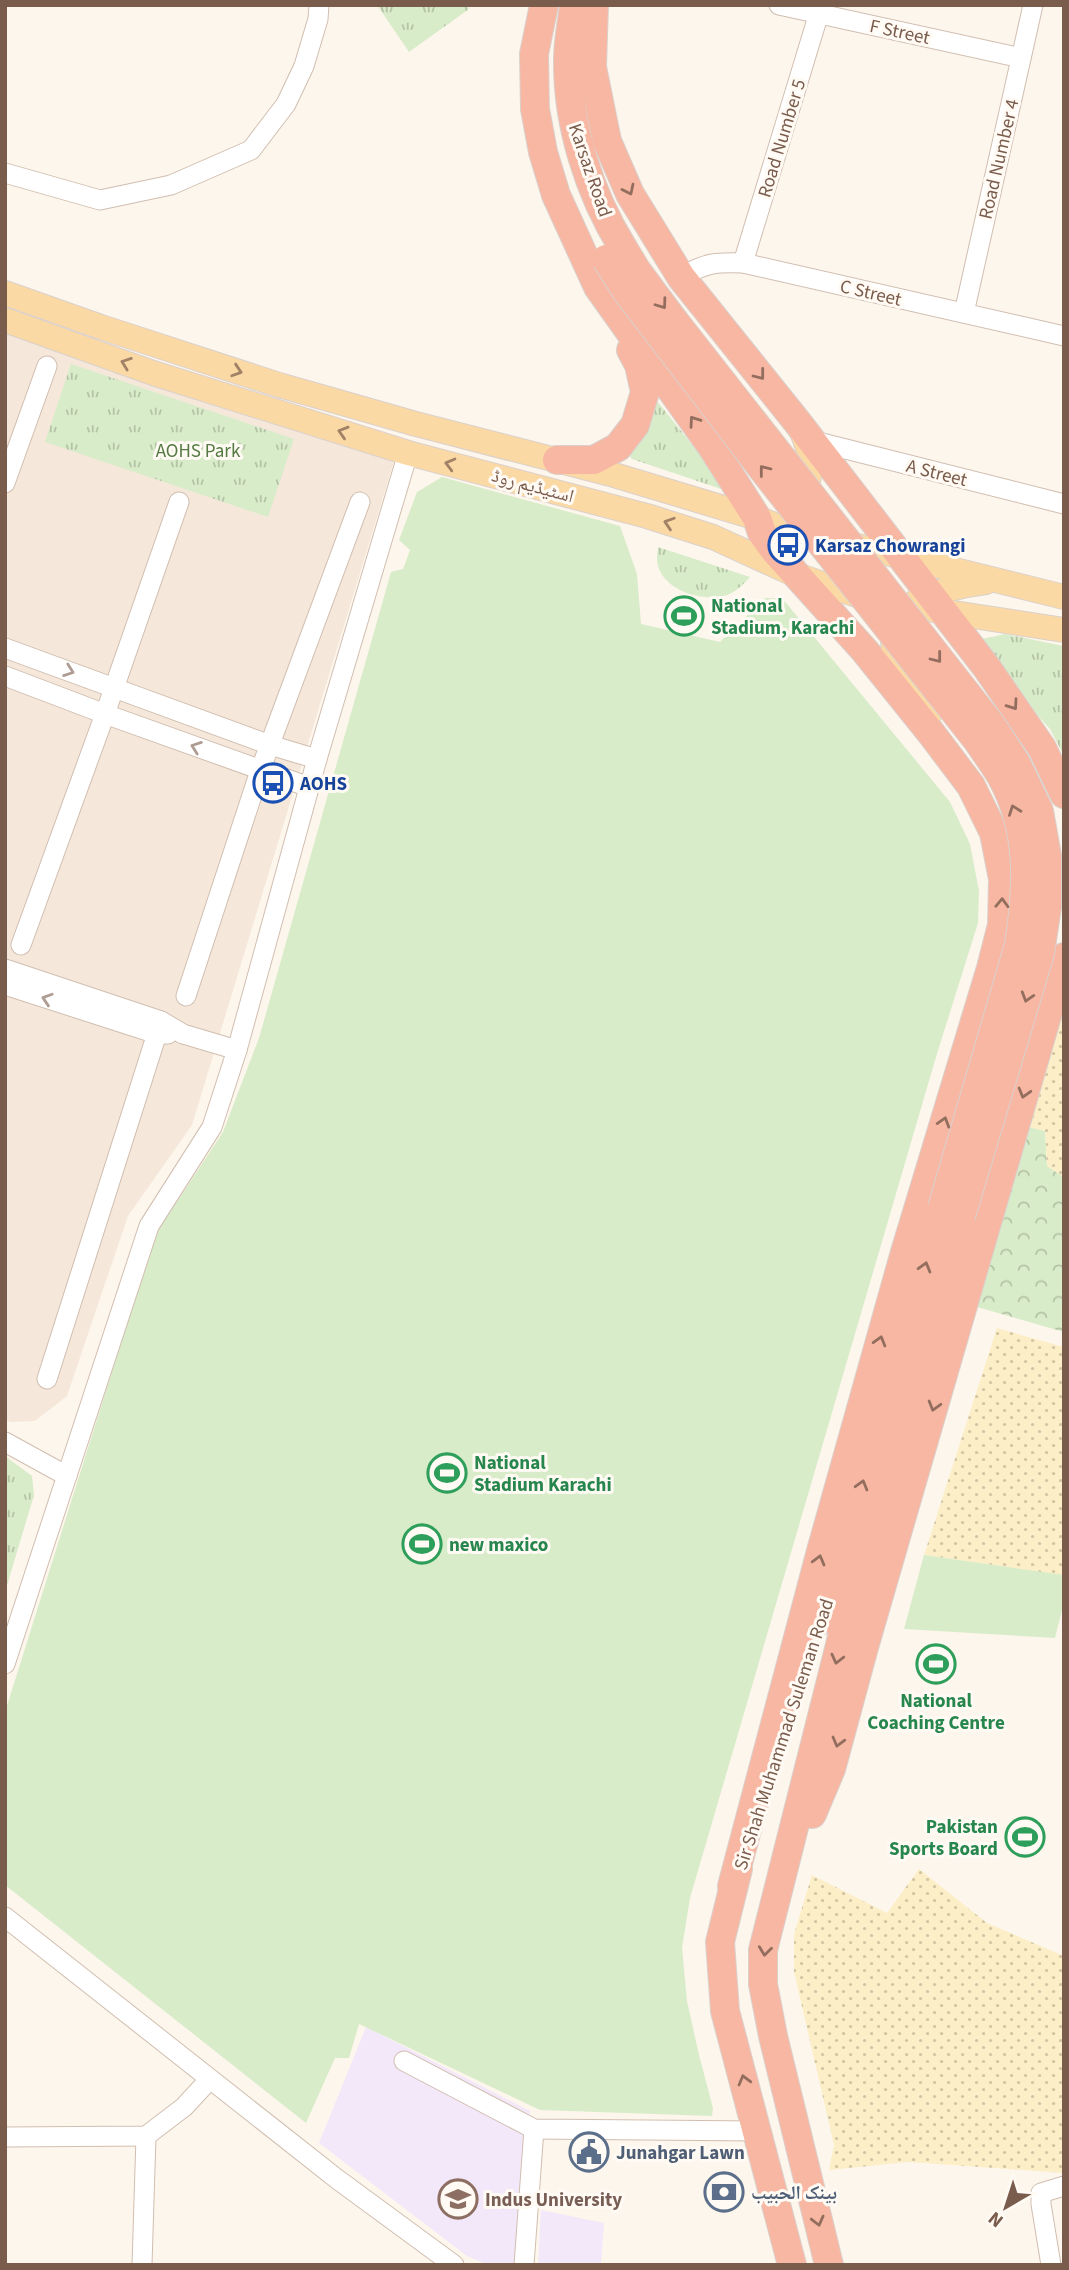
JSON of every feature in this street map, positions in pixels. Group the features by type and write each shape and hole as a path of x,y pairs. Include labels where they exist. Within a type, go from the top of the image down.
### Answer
{"highway":[{"path":"544,5 534,54 535,109 543,152 556,195 598,287 639,365 645,392 635,425 618,447 594,460 557,460"},
{"name":"Karsaz Road","path":"555,5 551,56 552,89 562,156 588,225 615,253"},
{"name":"Karsaz Road","path":"574,5 568,59 573,117 588,173 609,225 615,253"},
{"path":"594,5 592,67 607,141 630,194 681,277 900,557 927,604 994,677 1035,737 1064,794"},
{"path":"615,253 637,271 722,384 992,726 1016,763 1039,811 1047,856 1047,907 1040,953 952,1212"},
{"path":"598,287 766,526 775,551 873,661 971,786 994,833 1003,879 1002,926 846,1460 732,1886"},
{"path":"776,1900 831,1769 1064,957"},
{"name":"Sir Shah Muhammad Suleman Road","path":"792,2265 725,2011 720,1942 732,1886 952,1212"},
{"name":"Sir Shah Muhammad Suleman Road","path":"829,2265 773,2036 763,1984 763,1950 952,1212"}],"main road":[{"name":"اسٹیڈیم روڈ","path":"5,293 279,385 639,482 766,526 1064,597"},
{"name":"اسٹیڈیم روڈ","path":"5,320 153,373 408,453 647,516 713,537 796,575 875,601 927,604 1064,630"},
{"path":"713,537 739,538 790,516 802,500 809,481 811,461 804,432"},
{"path":"971,786 954,741 913,690 900,668 892,645 896,622 960,585 998,580"}],"street":[{"path":"5,173 100,200 171,185 251,150 286,104 304,66 318,19 319,5"},
{"path":"607,5 603,49 607,141"},
{"name":"F Street","path":"779,5 1021,58"},
{"name":"Road Number 4","path":"964,313 1033,5"},
{"name":"Road Number 5","path":"743,263 819,13"},
{"name":"C Street","path":"681,277 702,265 720,262 743,263 1064,336"},
{"path":"5,483 47,366"},
{"name":"A Street","path":"804,432 1064,504"},
{"path":"5,1664 149,1226 212,1127 237,1050 317,759 408,453"},
{"path":"22,945 179,502"},
{"path":"186,996 260,771 360,502"},
{"path":"5,648 270,745 317,759"},
{"path":"5,676 105,715 309,787"},
{"path":"6,976 159,1028 237,1050"},
{"path":"47,1379 159,1028"},
{"path":"5,1442 67,1476"},
{"path":"5,1917 209,2080 454,2265"},
{"path":"404,2061 534,2129 757,2131"},
{"path":"5,2137 146,2136 184,2107 209,2080"},
{"path":"524,2265 534,2129"},
{"path":"142,2265 146,2136"},
{"path":"1051,2265 1041,2193 1064,2186"}],"shaded area":[{"path":"5,326 395,458 192,1125 128,1216 67,1396 35,1421 11,1422 5,1420"},
{"name":"Indus University","path":"366,2027 530,2111 518,2265 488,2265 467,2256 319,2143"},
{"path":"541,2210 604,2223 601,2265 538,2265"}],"green space":[{"path":"377,5 467,5 469,9 409,52"},
{"name":"AOHS Park","path":"71,364 294,439 268,517 45,442"},
{"path":"653,396 730,492 632,459 628,454 644,436"},
{"name":"National Stadium Karachi","path":"442,477 620,526 637,574 641,624 720,642 765,598 782,598 950,802 970,844 979,891 978,923 936,1057 690,1898 682,1948 687,2001 713,2108 712,2116 540,2110 359,2024 349,2058 335,2058 306,2123 5,1885 5,1712 155,1235 223,1132 259,1038 391,572 403,569 410,550 399,540 417,492"},
{"path":"658,547 750,577 735,591 723,596 705,597 686,593 663,577 657,563"},
{"path":"1005,634 1064,646 1064,756 1050,729 975,647 977,640"},
{"path":"1029,1127 1045,1131 1047,1166 1064,1177 1064,1332 977,1307"},
{"path":"5,1456 32,1476 34,1495 5,1592"},
{"path":"924,1555 1064,1575 1064,1602 1055,1638 904,1629"}],"sand":[{"path":"1064,1014 1064,1177 1047,1166 1045,1131 1029,1127 1058,1024"},
{"path":"997,1328 1064,1347 1064,1574 1061,1575 924,1555"},
{"path":"919,1869 987,1923 1064,1956 1064,2173 909,2162 829,2170 834,2145 794,1972 794,1934 812,1875 887,1913"}],"place":[{"name":"Karsaz Chowrangi","path":"788,545"},
{"name":"National Stadium, Karachi","path":"684,616"},
{"name":"AOHS","path":"273,783"},
{"name":"National Stadium Karachi","path":"447,1473"},
{"name":"new maxico","path":"422,1544"},
{"name":"National Coaching Centre","path":"936,1664"},
{"name":"Pakistan Sports Board","path":"1025,1837"},
{"name":"Junahgar Lawn","path":"589,2152"},
{"name":"بينک الحبيب","path":"724,2192"},
{"name":"Indus University","path":"458,2199"}]}
